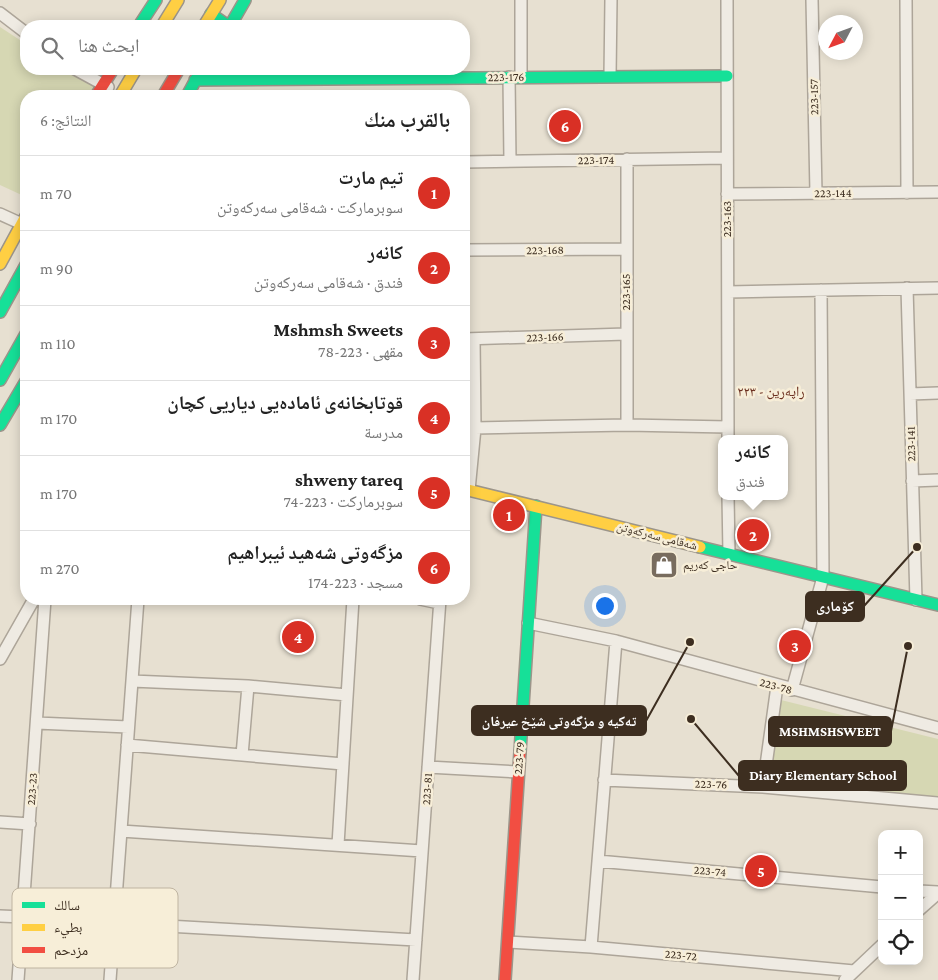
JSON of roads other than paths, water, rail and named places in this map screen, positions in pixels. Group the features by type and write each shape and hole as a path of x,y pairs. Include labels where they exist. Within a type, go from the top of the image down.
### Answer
{"main road":[{"path":"143,20 156,0"},
{"path":"166,20 178,0"},
{"path":"208,20 220,0"},
{"path":"233,20 245,0"},
{"path":"211,14 220,20"},
{"path":"100,90 109,75"},
{"path":"123,90 132,75"},
{"path":"167,90 175,75"},
{"path":"189,90 198,75"},
{"name":"223-176","path":"195,80 727,76"},
{"path":"0,264 20,227"},
{"path":"0,312 20,275"},
{"path":"0,380 20,345"},
{"path":"0,425 20,391"},
{"name":"شەقامی سەرکەوتن","path":"470,490 938,605"},
{"name":"223-79","path":"505,980 536,506"}],"street":[{"path":"510,161 521,0"},
{"path":"610,76 611,0"},
{"name":"223-163","path":"727,0 728,435"},
{"name":"223-157","path":"812,0 816,193"},
{"path":"906,0 907,192"},
{"path":"0,13 20,28"},
{"path":"87,75 113,90"},
{"name":"223-174","path":"470,162 727,158"},
{"name":"223-165","path":"627,160 627,425"},
{"name":"223-144","path":"727,194 938,192"},
{"path":"0,214 20,219"},
{"name":"223-168","path":"470,250 626,249"},
{"name":"223-141","path":"907,288 916,600"},
{"path":"728,292 938,288"},
{"path":"792,690 823,577 821,290"},
{"name":"223-166","path":"470,339 626,334"},
{"path":"470,354 475,428 470,462"},
{"path":"910,394 938,393"},
{"path":"475,428 627,425 728,427"},
{"path":"912,480 938,480"},
{"path":"728,500 729,554"},
{"path":"0,659 31,605"},
{"name":"223-23","path":"25,888 45,605"},
{"path":"116,888 138,605"},
{"path":"338,845 353,605"},
{"name":"223-81","path":"413,980 440,605"},
{"name":"223-78","path":"528,623 616,641 938,728"},
{"path":"591,947 616,641"},
{"path":"132,681 248,686 347,695"},
{"path":"242,755 248,686"},
{"path":"763,787 778,686"},
{"path":"37,723 128,727"},
{"path":"127,745 343,764"},
{"path":"428,767 518,772"},
{"name":"223-76","path":"604,780 763,787 938,803"},
{"path":"0,822 30,824"},
{"path":"120,831 422,851"},
{"name":"223-74","path":"598,861 878,887"},
{"path":"923,890 938,892"},
{"path":"923,906 938,892"},
{"path":"178,927 416,940"},
{"name":"223-72","path":"508,942 591,947 854,971"},
{"path":"845,980 878,949"}],"place":[{"name":"مزگەوتی شەهید ئیبراهیم","path":"565,126"},
{"name":"تیم مارت","path":"509,515"},
{"name":"کانەر","path":"753,535"},
{"name":"كۆماری","path":"917,547"},
{"name":"حاجی کەریم","path":"664,565"},
{"name":"قوتابخانەی ئامادەیی دیاریی کچان","path":"298,637"},
{"name":"تەکیە و مزگەوتی شێخ عیرفان","path":"690,642"},
{"name":"Mshmsh Sweets","path":"795,646"},
{"name":"MSHMSHSWEET","path":"908,646"},
{"name":"Diary Elementary School","path":"691,719"},
{"name":"shweny tareq","path":"761,871"}],"district":[{"name":"راپەرین - ٢٢٣","path":"771,391"}]}
